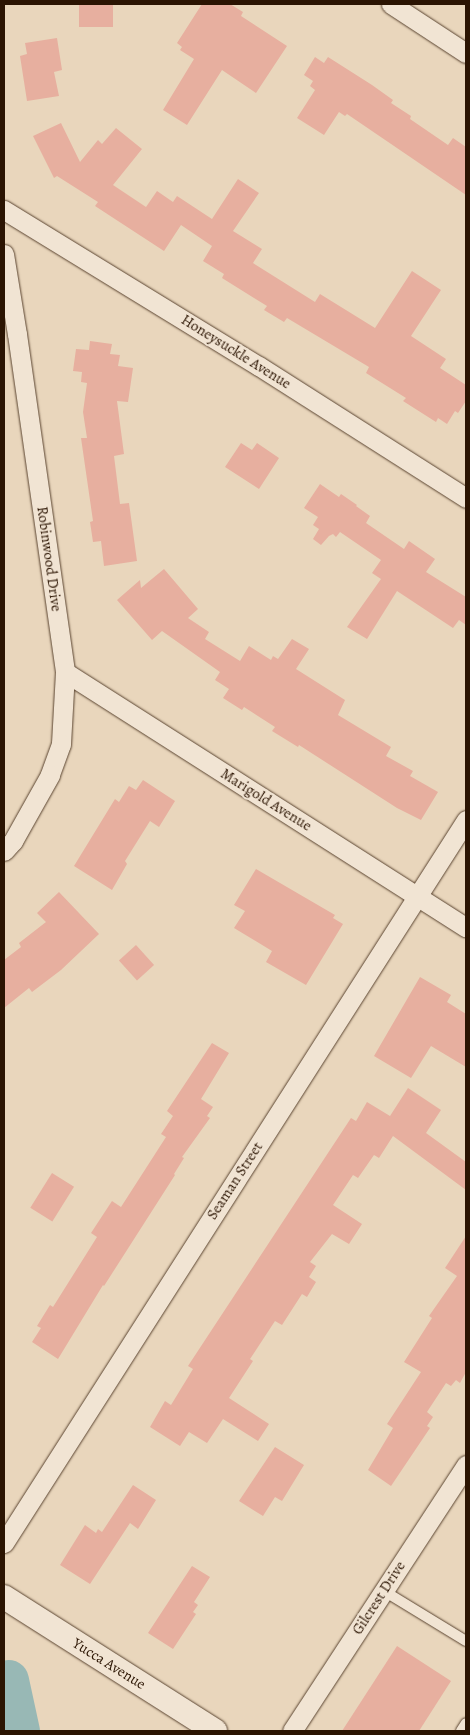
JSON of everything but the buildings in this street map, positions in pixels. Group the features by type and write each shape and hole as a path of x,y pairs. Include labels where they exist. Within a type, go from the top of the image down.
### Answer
{"street":[{"path":"391,4 466,53"},
{"name":"Honeysuckle Avenue","path":"4,210 259,366 466,498"},
{"name":"Robinwood Drive","path":"4,254 65,672 61,744 50,775 13,841 4,851"},
{"name":"Marigold Avenue","path":"65,672 466,927"},
{"name":"Seaman Street","path":"4,1543 466,820"},
{"name":"Gilcrest Drive","path":"292,1731 466,1465"},
{"name":"Yucca Avenue","path":"4,1597 214,1731"}],"lane":[{"path":"384,1591 466,1641"},
{"path":"461,1731 466,1723"}],"waterway":[{"path":"8,1680 19,1731"}]}
